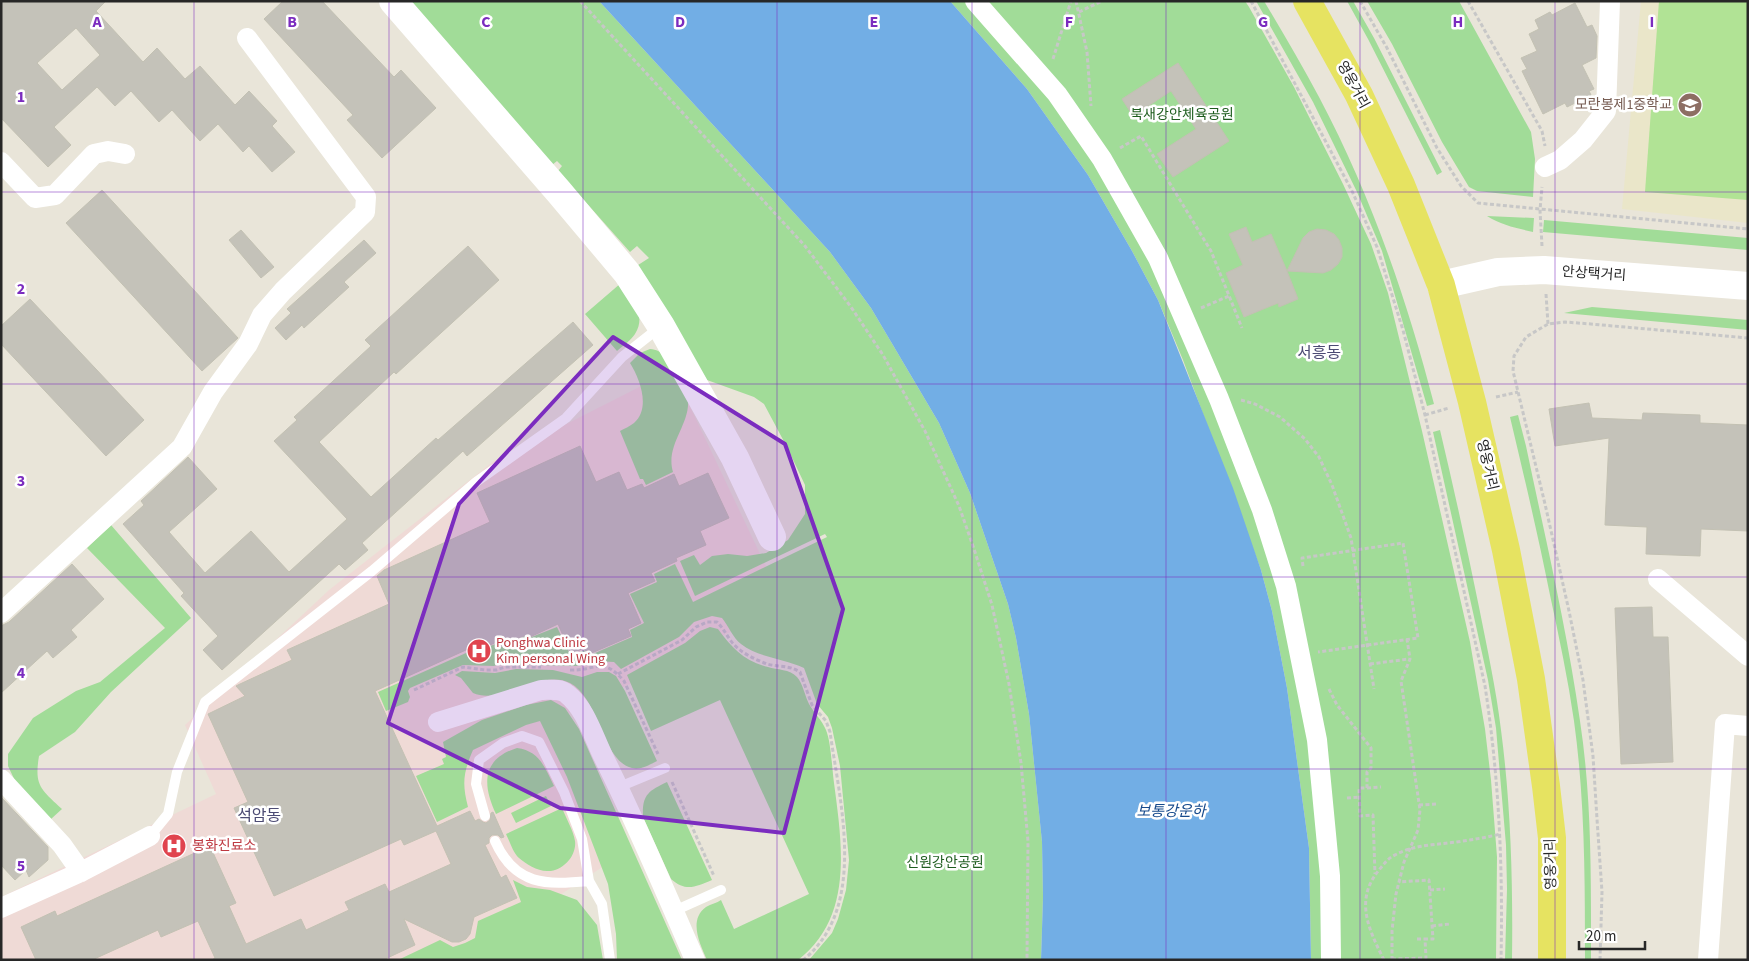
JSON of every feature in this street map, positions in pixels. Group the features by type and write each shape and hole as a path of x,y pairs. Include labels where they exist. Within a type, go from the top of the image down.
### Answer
{"main road":[{"name":"영웅거리","path":"1307,1 1359,96 1401,185 1441,285 1472,402 1506,550 1531,679 1552,838 1552,960"}],"street":[{"path":"392,1 627,273 661,326 735,458 772,537"},
{"path":"976,1 1057,94 1102,159 1158,258 1219,399 1262,510 1286,586 1317,740 1330,876 1331,960"},
{"path":"1544,167 1560,160 1583,140 1606,111 1610,1"},
{"path":"1,613 182,447 213,392 248,344 262,315 283,291 365,212 366,197 246,38"},
{"path":"1,162 35,198 55,195 94,154 108,151 126,154"},
{"name":"안상택거리","path":"1441,285 1498,272 1544,270 1748,286"},
{"path":"1658,579 1748,656"},
{"path":"438,722 542,690 556,689 566,693 583,713 619,787 695,960"},
{"path":"1708,960 1725,724 1748,726"},
{"path":"1,779 62,845 81,872"},
{"path":"1,908 81,872 150,836"}],"lane":[{"path":"150,836 168,814 177,772 205,702 372,571 476,482 566,418 622,357 661,326"},
{"path":"485,816 476,784 479,760 502,743 522,736 539,742 564,792 582,839 590,881 602,904 610,960"},
{"path":"619,787 665,768"},
{"path":"495,840 499,850 514,869 532,880 559,884 590,881"},
{"path":"674,911 721,890"}],"path":[{"path":"580,1 805,246 851,307 883,355 925,431 959,506 974,549 992,605 1010,684 1028,841 1027,960"},
{"path":"1046,80 1071,1"},
{"path":"1076,1 1087,52 1091,102 1090,128 1087,138"},
{"path":"1079,12 1102,1"},
{"path":"1250,1 1352,191 1377,247 1403,330 1425,415 1484,686 1496,770 1501,834 1501,960"},
{"path":"1360,1 1387,48 1437,148 1461,186 1478,203 1748,229"},
{"path":"1102,159 1141,136 1211,251 1242,328"},
{"path":"1184,316 1229,296"},
{"path":"1600,960 1602,892 1592,756 1583,680 1545,504 1513,371 1514,356 1526,337 1548,324 1591,324 1748,338"},
{"path":"1219,399 1236,398 1255,404 1280,417 1305,439 1319,456 1332,485 1351,538 1374,689"},
{"path":"1303,568 1302,558 1403,543 1418,638 1315,652 1318,661"},
{"path":"618,674 682,640 696,627 706,622 717,622 724,629 730,640 749,656 767,664 789,666 800,672 812,705 826,721 830,732 844,836 845,860 843,889 830,930 803,960"},
{"path":"1407,639 1410,659 1401,681 1420,805 1418,830 1404,862 1399,882 1394,912 1392,959 1426,958 1426,938"},
{"path":"1370,664 1410,659"},
{"path":"1327,684 1337,705 1371,748 1371,768 1367,772 1367,788"},
{"path":"1375,874 1373,815 1360,816 1359,788 1381,787"},
{"path":"1347,798 1360,797"},
{"path":"1420,805 1437,804"},
{"path":"1384,960 1370,932 1365,912 1365,899 1375,874 1388,860 1396,854 1410,849 1501,834"},
{"path":"1399,882 1429,880 1433,938 1418,939"},
{"path":"1430,890 1445,889"},
{"path":"1432,926 1450,924"}],"highlighted area":[{"path":"613,337 785,444 843,609 784,833 560,808 388,723 459,504"}],"shaded area":[{"name":"모란봉제1중학교","path":"1641,1 1748,1 1748,223 1622,209"},
{"name":"Ponghwa Clinic Kim personal Wing","path":"659,377 684,394 771,577 753,620 636,681 550,722 610,862 490,941 451,960 1,960 1,897 216,794 185,725 329,590 494,461"}],"green space":[{"name":"신원강안공원","path":"408,1 599,1 830,252 871,308 939,423 970,493 1008,604 1029,714 1042,842 1041,960 809,960 832,933 838,919 846,890 849,860 840,766 832,728 828,717 817,704 804,668 748,649 741,644 722,618 712,616 694,622 679,637 621,669 614,662 594,661 577,666 463,665 410,688 408,691 410,697 408,702 386,711 378,692 475,649 477,651 498,643 501,647 527,635 529,638 557,627 571,656 584,650 588,656 632,637 630,630 644,623 630,594 657,582 654,574 675,564 693,602 827,537 825,534 695,596 680,561 694,555 700,565 712,556 728,554 747,556 766,553 788,540 805,514 805,485 788,449 764,404 754,397 707,380 635,267 649,258 637,246 630,252 558,171 562,166 557,161 552,165"},
{"name":"북새강안체육공원","path":"950,1 1245,1 1249,7 1294,87 1343,184 1371,244 1388,293 1422,431 1470,642 1485,729 1497,857 1496,960 1311,960 1309,848 1287,688 1272,611 1261,570 1183,360 1158,300 1088,175 1027,89"},
{"path":"1256,1 1264,1 1292,49 1319,97 1355,171 1386,247 1412,325 1434,404 1427,406 1382,251 1357,192 1313,102"},
{"path":"1347,1 1353,1 1374,38 1442,172 1437,175 1368,39"},
{"path":"1367,1 1459,1 1531,132 1535,159 1533,197 1477,191 1469,187 1442,142 1392,44"},
{"name":"모란봉제1중학교","path":"1659,1 1748,1 1748,200 1645,192"},
{"path":"1487,216 1534,218 1533,232 1503,224"},
{"path":"1544,220 1748,238 1748,250 1543,232"},
{"path":"621,283 637,307 639,320 635,334 617,351 585,314"},
{"path":"1592,307 1748,320 1748,330 1564,313"},
{"path":"650,349 658,351 666,358 684,388 688,400 688,409 672,453 673,472 646,485 643,479 640,479 620,431 634,423 642,410 643,402 640,385 630,363 640,353"},
{"path":"1518,415 1569,652 1584,750 1589,810 1591,960 1585,960 1582,811 1574,721 1563,658 1531,506 1510,417"},
{"path":"1440,430 1474,585 1499,714 1509,816 1512,873 1512,960 1505,960 1506,845 1496,728 1488,680 1433,432"},
{"path":"111,525 191,618 111,692 75,732 39,756 38,774 41,786 62,809 51,819 17,785 8,766 8,754 33,718 76,691 100,682 165,628 87,548"},
{"path":"710,627 718,629 739,653 752,661 794,674 801,683 809,704 828,735 840,830 840,878 836,901 828,923 816,943 798,960 707,960 697,932 698,919 706,907 721,900 734,929 809,894 720,700 651,731 627,675 685,643 700,631"},
{"path":"516,669 553,670 582,677 597,672 609,672 616,676 625,691 657,761 639,768 632,768 622,763 607,742 588,702 580,691 570,683 559,680 547,680 509,692 484,696 473,693 461,678 455,675 462,671 495,673"},
{"path":"551,700 565,708 579,729 682,960 617,960 616,934 608,884 567,777 540,721 526,725 473,750 464,779 468,807 437,822 416,776 444,764 442,759 446,757 443,742 482,720 526,705"},
{"path":"517,748 531,753 541,761 554,786 496,814 488,793 488,774 491,766 497,759"},
{"path":"667,782 712,880 696,886 681,886 671,879 643,817 645,799 651,791"},
{"path":"546,796 551,806 516,823 511,813"},
{"path":"562,808 575,841 574,852 571,857 563,866 553,871 539,870 525,863 513,850 506,834"},
{"path":"513,880 527,887 550,890 577,900 597,925 603,960 398,960 440,940 453,947 475,938 478,921 521,902"}],"water":[{"name":"보통강운하","path":"599,1 950,1 1027,89 1088,175 1158,300 1233,488 1261,570 1272,611 1287,688 1309,848 1311,960 1041,960 1042,842 1029,714 1016,638 1008,604 970,493 939,423 871,308 830,252"}],"building":[{"path":"1,1 106,1 96,11 143,62 157,48 185,79 200,66 235,105 249,91 277,121 272,126 295,152 272,172 249,146 243,152 218,124 200,141 172,110 159,122 131,91 115,106 97,87 54,127 71,145 48,167 1,118","holes":["76,28 100,55 62,90 37,63"]},
{"path":"283,1 322,1 394,77 401,70 436,108 382,158 347,120 353,115 264,19"},
{"path":"1575,3 1587,27 1592,25 1597,36 1596,58 1582,65 1594,89 1589,91 1591,95 1567,107 1565,103 1543,114 1522,71 1527,69 1521,58 1537,51 1529,34 1539,29 1535,20 1550,12 1552,15"},
{"path":"1178,63 1229,141 1173,177 1157,154 1196,129 1171,91 1133,116 1122,99"},
{"path":"102,190 238,338 202,371 66,223"},
{"path":"1246,227 1252,242 1271,234 1298,299 1279,307 1278,303 1244,317 1226,273 1243,265 1229,234"},
{"path":"1317,229 1326,230 1334,234 1339,240 1342,248 1342,257 1331,270 1323,273 1287,271 1303,238 1309,232"},
{"path":"241,230 274,267 261,278 229,240"},
{"path":"364,240 376,253 344,282 349,287 304,328 302,325 286,340 275,328 291,313 287,309"},
{"path":"468,246 499,280 396,374 394,372 319,442 371,497 436,438 438,440 573,322 593,345 467,456 463,451 362,543 368,550 345,570 339,564 222,670 203,650 218,636 181,596 184,593 123,524 144,505 141,501 188,457 217,489 169,532 205,573 251,531 289,572 347,519 274,441 297,420 294,417 371,346 365,340"},
{"path":"30,299 144,420 106,456 1,344 1,326"},
{"path":"1589,403 1592,418 1642,420 1643,413 1700,415 1700,423 1748,425 1748,531 1701,529 1700,556 1646,554 1647,527 1605,525 1609,438 1555,446 1549,409"},
{"path":"580,446 596,482 619,472 627,490 642,484 644,488 674,474 679,486 708,473 729,518 700,531 706,545 676,558 677,561 651,573 655,581 628,593 641,623 628,629 631,636 587,655 584,648 571,654 558,624 530,637 529,634 501,646 499,641 479,650 477,645 375,691 437,826 470,811 475,821 479,819 486,823 490,820 491,813 493,812 504,837 492,835 489,838 489,843 485,845 501,878 506,875 517,898 474,917 470,934 466,939 459,942 452,942 404,919 415,945 383,960 212,960 215,958 198,921 161,937 158,930 92,960 36,960 21,927 55,911 57,916 210,846 236,903 229,906 246,944 301,919 306,930 349,910 345,902 385,884 389,892 451,864 436,831 404,845 401,839 274,896 234,808 248,802 208,714 245,696 236,686 292,660 287,650 389,604 377,576 384,570 490,522 477,493"},
{"path":"72,564 104,599 71,630 77,637 53,658 47,651 1,693 1,626 9,622"},
{"path":"1652,607 1653,637 1668,637 1673,762 1621,764 1615,608"},
{"path":"1,797 48,847 48,860 29,877 26,870 15,880 1,865"}],"place":[{"name":"모란봉제1중학교","path":"1690,105"},
{"name":"Ponghwa Clinic Kim personal Wing","path":"479,651"},
{"name":"봉화진료소","path":"174,846"}],"district":[{"name":"서흥동","path":"1319,353"},
{"name":"석암동","path":"259,816"}]}
